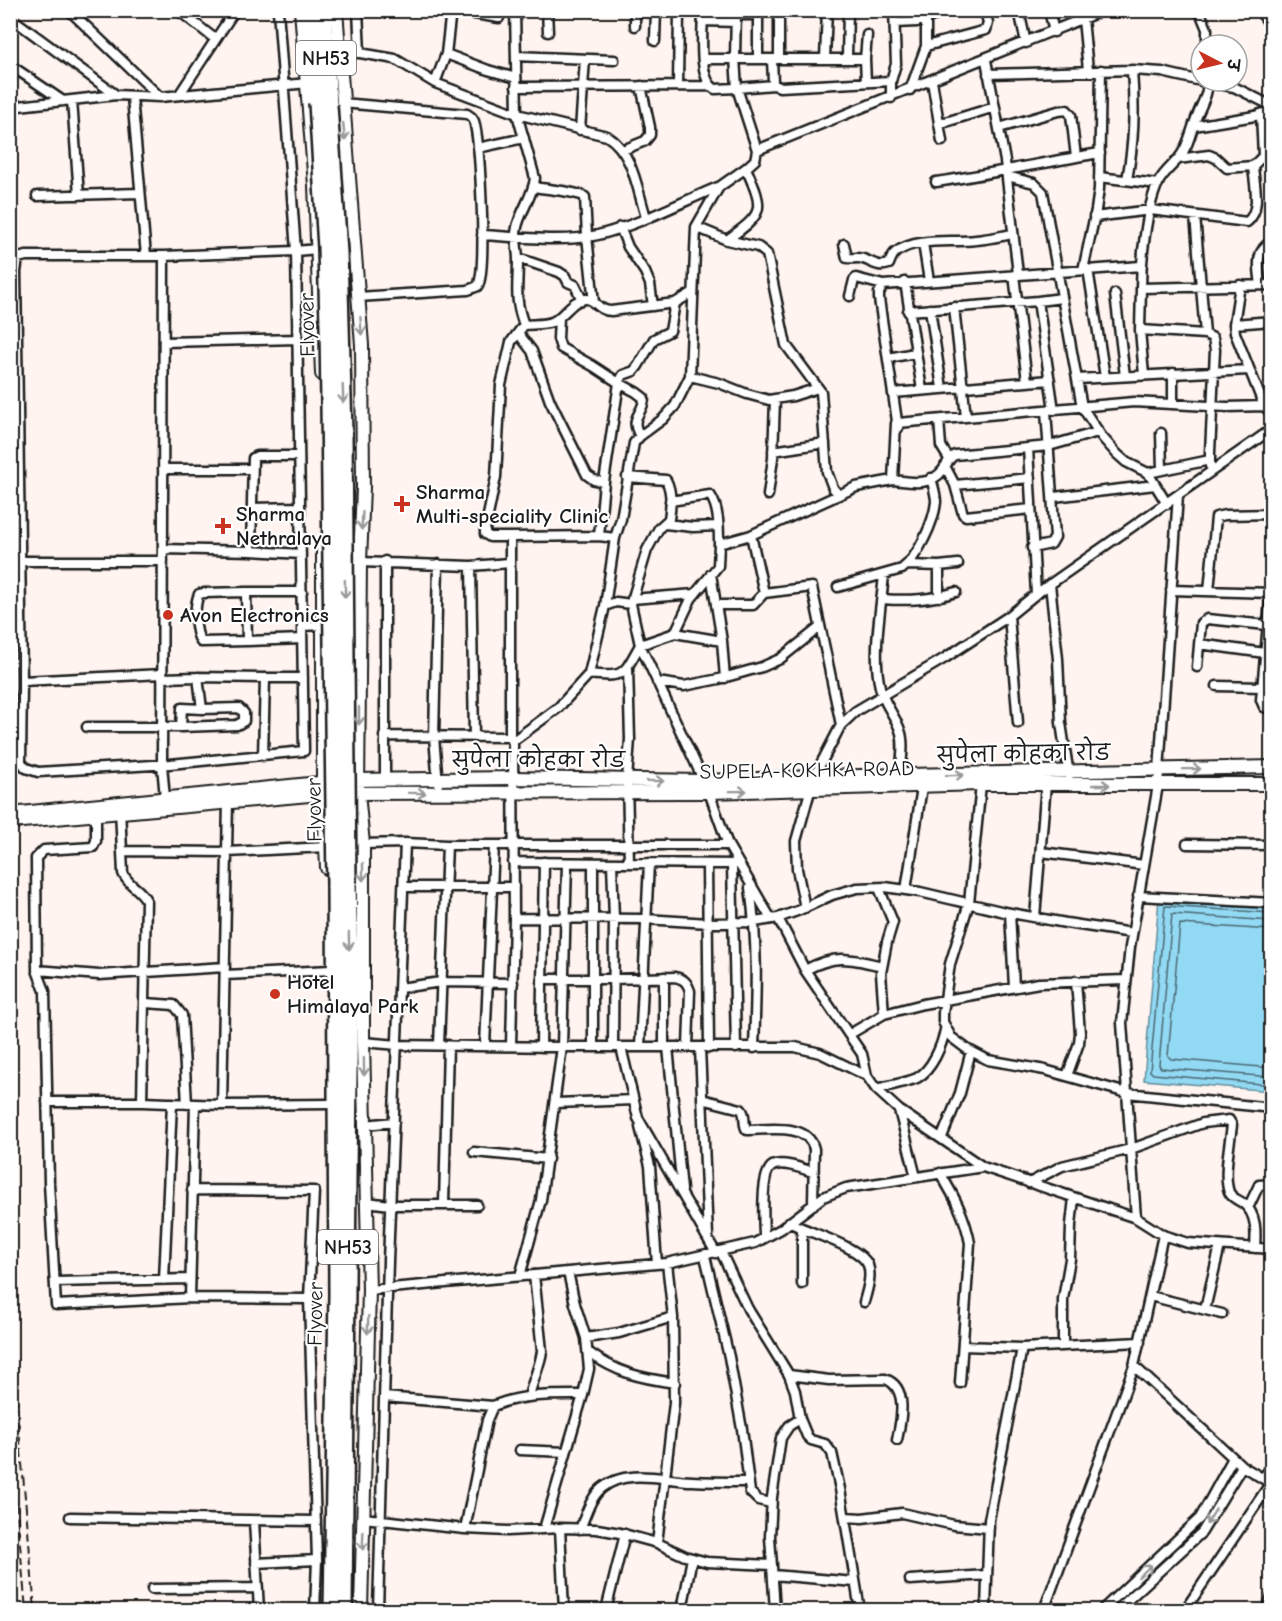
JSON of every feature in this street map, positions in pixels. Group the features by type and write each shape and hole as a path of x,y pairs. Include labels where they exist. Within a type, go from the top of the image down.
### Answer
{"highway":[{"name":"Flyover","path":"309,10 329,104 327,281 335,831 337,1294 332,1611"},
{"name":"Flyover","path":"323,10 339,253 344,432 350,962 344,1611"}],"street":[{"path":"69,10 160,97"},
{"path":"178,10 214,39"},
{"path":"179,95 235,10"},
{"path":"278,10 296,251 304,750 162,765 38,772 26,768 21,762 22,681 16,264 18,258 26,256 164,256 296,251 317,249"},
{"path":"302,10 317,249 323,417 324,787 331,970 332,1104 326,1611"},
{"path":"336,10 339,53 329,104 358,297 362,345 363,487 358,793 363,844 363,1042 369,1290 361,1611"},
{"path":"358,10 360,53"},
{"path":"435,83 446,54 451,10"},
{"path":"466,10 469,13 499,18"},
{"path":"515,10 517,114 535,178 534,187 519,220 515,238 518,258 517,306 524,325"},
{"path":"547,10 548,32"},
{"path":"635,10 635,26"},
{"path":"655,41 656,10"},
{"path":"678,86 679,10"},
{"path":"703,10 703,59 705,77 710,86"},
{"path":"774,85 779,10"},
{"path":"825,58 827,10"},
{"path":"847,58 848,10"},
{"path":"891,98 891,81 896,64 894,10"},
{"path":"895,23 950,10"},
{"path":"926,46 986,30 988,23 985,10"},
{"path":"1019,10 1026,43"},
{"path":"1049,10 1054,32"},
{"path":"757,150 986,60 1104,10"},
{"path":"1199,10 1207,33"},
{"path":"1259,10 1272,27"},
{"path":"703,21 758,13 758,59"},
{"path":"910,90 926,46 926,15"},
{"path":"482,235 515,238 586,236 620,227 719,187 751,164 757,150 737,88 736,16"},
{"path":"13,17 116,95"},
{"path":"1083,19 1088,70"},
{"path":"866,82 867,35"},
{"path":"339,53 360,53 394,59 435,83 517,114 607,136 617,143 627,157 646,217"},
{"path":"516,53 614,60"},
{"path":"446,54 516,83 584,86 710,86 715,89 891,81"},
{"path":"580,130 585,59"},
{"path":"703,59 865,59"},
{"path":"986,60 1007,174 1017,303 1027,381"},
{"path":"10,65 67,100"},
{"path":"1101,70 1099,177 1086,270 1105,377"},
{"path":"988,74 1132,70 1162,72 1189,78"},
{"path":"1127,180 1134,143 1132,70"},
{"path":"932,81 942,141"},
{"path":"10,107 116,95 160,97 308,83"},
{"path":"623,150 645,141 650,135 641,86"},
{"path":"1144,375 1140,330 1141,266 1151,210 1158,184 1165,172 1178,159 1190,139 1206,93"},
{"path":"1245,93 1272,108"},
{"path":"132,97 146,256"},
{"path":"67,100 79,195"},
{"path":"329,104 467,114 474,121 478,148 482,235 481,276 478,286 474,289 358,297"},
{"path":"939,124 995,107"},
{"path":"1194,126 1261,114 1272,108"},
{"path":"999,128 1067,110 1071,115 1076,157"},
{"path":"1178,159 1209,155 1227,168 1252,166 1263,156 1261,114"},
{"path":"478,148 524,138"},
{"path":"936,182 1007,174 1100,153"},
{"path":"727,240 752,222 759,209 751,164"},
{"path":"1094,217 1151,210 1246,222 1251,219 1256,204 1252,166"},
{"path":"1007,174 1021,181 1034,183 1043,192 1082,407 1098,432 1126,462 1148,473 1167,504"},
{"path":"1099,177 1158,184"},
{"path":"534,187 583,195 585,198 586,236 594,303"},
{"path":"384,736 512,739 558,708 589,674 605,606 615,538 621,519 634,443 675,406 690,376 696,227 719,187"},
{"path":"37,196 140,192"},
{"path":"1195,216 1205,334"},
{"path":"620,227 628,247 645,272 650,284 653,306"},
{"path":"696,227 727,240 758,247 767,254 786,345 818,388 823,400 827,472 833,488 839,495"},
{"path":"844,244 847,258 863,259 885,266 889,264 896,252 923,243 976,240 1013,234"},
{"path":"1262,285 1259,267 1261,252 1272,242"},
{"path":"923,243 929,281"},
{"path":"164,256 162,765 165,798"},
{"path":"518,258 559,272 568,282 575,285 582,300"},
{"path":"850,296 856,278 883,285 1141,266"},
{"path":"905,282 922,390"},
{"path":"883,285 879,299 898,425 893,480"},
{"path":"1239,285 1234,324 1239,346 1264,406 1272,414"},
{"path":"1141,288 1272,285"},
{"path":"615,538 598,536 490,537 485,530 496,477 501,385 511,342 524,325 549,323 582,300 590,299 605,311 675,303 692,293"},
{"path":"1114,294 1125,376"},
{"path":"908,311 1062,298"},
{"path":"1032,548 1049,545 1054,540 1054,497 1049,447 1050,380 1038,301"},
{"path":"598,536 619,383 623,375 638,366 654,339 670,331 675,303"},
{"path":"954,307 966,417"},
{"path":"930,309 942,388"},
{"path":"559,317 558,339 561,348 644,398 645,403 637,414 634,425 640,436"},
{"path":"1234,324 1272,321"},
{"path":"1140,330 1212,336 1215,343 1215,373 1210,466 1214,470"},
{"path":"518,333 532,351 550,401 587,475 594,480 604,482"},
{"path":"164,342 298,339"},
{"path":"888,358 915,353"},
{"path":"1077,379 1249,370"},
{"path":"1173,373 1173,404"},
{"path":"690,376 719,383 760,398 775,399 793,396 818,388"},
{"path":"893,393 1050,380"},
{"path":"768,495 775,399"},
{"path":"898,425 1134,402 1264,406"},
{"path":"837,587 902,569 916,555 933,516 936,502 941,446 939,420"},
{"path":"804,908 797,869 796,841 814,777 842,725 856,711 945,658 1004,619 1050,584 1272,429"},
{"path":"719,544 751,535 856,487 893,480 921,483 940,471 955,455 1049,447 1098,432"},
{"path":"1161,433 1162,470"},
{"path":"773,451 825,443"},
{"path":"1028,448 1036,594"},
{"path":"251,551 253,458 256,456 299,456"},
{"path":"1148,473 1210,460"},
{"path":"163,469 252,469"},
{"path":"940,471 955,485 962,511 966,516 1031,509"},
{"path":"627,477 666,480 670,501 669,519 659,528 647,550 631,601 640,645 706,787 736,864 771,919 778,918"},
{"path":"955,485 1030,478"},
{"path":"1054,497 1155,485"},
{"path":"589,674 611,677 622,673 628,668 640,645 669,637 675,633 695,594 718,566 718,526 714,501 710,495 670,501"},
{"path":"1136,1218 1122,1023 1132,933 1158,785 1178,495"},
{"path":"252,508 300,507"},
{"path":"1209,591 1216,517 1272,514"},
{"path":"665,524 693,527 718,526"},
{"path":"751,535 764,593"},
{"path":"510,537 514,845 511,1046"},
{"path":"163,549 301,554"},
{"path":"19,561 163,561"},
{"path":"360,562 385,561 471,566 509,563"},
{"path":"385,561 385,780"},
{"path":"438,564 434,737 438,794"},
{"path":"908,565 958,564"},
{"path":"471,566 474,737"},
{"path":"939,566 939,597"},
{"path":"711,574 722,641 725,678"},
{"path":"884,575 877,661 880,689 900,730 902,741 900,776"},
{"path":"1272,580 1269,638 1265,653 1262,687 1262,704 1272,710"},
{"path":"1050,584 1058,659 1061,723 1070,771 1069,785"},
{"path":"716,605 753,605 764,593 812,587 842,725"},
{"path":"1171,590 1271,592"},
{"path":"302,592 204,592 199,594 197,601 197,635 201,642 302,639"},
{"path":"246,592 247,641"},
{"path":"882,599 914,601 956,592"},
{"path":"605,606 616,602 695,594"},
{"path":"1004,619 1018,723"},
{"path":"1197,667 1201,623 1204,620 1268,625"},
{"path":"302,626 324,625"},
{"path":"657,682 684,686 725,678 762,667 780,659 820,627"},
{"path":"675,633 722,641"},
{"path":"1199,644 1265,653"},
{"path":"628,668 630,738 627,786 628,863"},
{"path":"22,681 162,676 303,678"},
{"path":"198,677 202,709"},
{"path":"263,756 265,678"},
{"path":"1217,686 1262,687"},
{"path":"87,727 182,727 237,725 244,721 244,712 239,708 182,708 182,727"},
{"name":"सुपेला कोहका रोड","path":"706,787 814,777 1272,767"},
{"name":"सुपेला कोहका रोड","path":"344,787 358,779 513,778 627,786"},
{"path":"876,1089 917,1078 938,1054 943,1043 945,1030 943,1022 950,964 969,903 981,784"},
{"name":"SUPELA-KOKHKA ROAD","path":"344,787 358,793 438,794 627,786 811,790 981,784 1272,784"},
{"path":"1035,917 1046,784"},
{"path":"11,818 121,807 228,801 324,787"},
{"path":"11,818 96,814 165,798 344,787"},
{"path":"906,890 922,787"},
{"path":"222,1105 228,801"},
{"path":"121,807 125,879 141,892 146,900 142,1102"},
{"path":"96,814 96,841 93,847 44,850 36,858 37,970 45,992 47,1102 56,1305 190,1298 309,1299"},
{"path":"378,1611 387,1288 405,843"},
{"path":"1187,843 1272,845"},
{"path":"363,844 728,845"},
{"path":"438,1045 447,845"},
{"path":"485,1046 494,845"},
{"path":"122,851 227,852 327,847"},
{"path":"1041,852 1144,865"},
{"path":"513,862 736,864"},
{"path":"541,1047 544,862"},
{"path":"520,1276 541,1200 556,1103 562,1047 567,863"},
{"path":"593,863 593,1047"},
{"path":"612,863 617,1047 634,1100 650,1166 657,1264"},
{"path":"640,1047 649,863"},
{"path":"707,864 709,923 702,1099 708,1239"},
{"path":"736,864 736,1048"},
{"path":"749,882 755,922 757,977 754,1048"},
{"path":"404,887 514,887"},
{"path":"514,918 566,917 709,923 755,922 778,918 832,895 857,888 879,888 906,890 1010,913 1132,933"},
{"path":"879,888 893,922 886,942 882,966 884,1014"},
{"path":"1138,896 1272,903"},
{"path":"1010,913 1014,987"},
{"path":"778,918 805,970 862,1054 867,1076 876,1089 900,1110 983,1167 1136,1218 1163,1235 1188,1244 1272,1250"},
{"path":"805,970 834,958 882,966"},
{"path":"37,970 99,975 331,970"},
{"path":"664,977 666,1047 682,1194"},
{"path":"542,979 682,978 690,991 688,1047"},
{"path":"850,1034 884,1014 898,1009 1014,987 1076,981 1126,980"},
{"path":"1067,1076 1079,1044 1076,981"},
{"path":"400,988 441,982 513,983"},
{"path":"145,1003 168,1003 179,1009 184,1025 191,1104 190,1298"},
{"path":"945,1030 971,1051 995,1062 1045,1070 1127,1093 1272,1108"},
{"path":"363,1042 448,1046 795,1047 820,1053 867,1076"},
{"path":"444,1204 448,1046"},
{"path":"942,1137 960,1093 971,1051"},
{"path":"702,1099 741,1109 744,1113 746,1130 789,1130 807,1138 813,1144 814,1149 813,1205"},
{"path":"556,1103 634,1100"},
{"path":"47,1102 332,1104"},
{"path":"164,1280 172,1103"},
{"path":"900,1110 916,1177"},
{"path":"638,1118 708,1239 719,1252 748,1309 789,1375 795,1391 800,1419 807,1436 811,1440 825,1444 832,1452 860,1611"},
{"path":"1029,1183 1062,1166 1131,1149 1203,1123 1229,1120 1232,1125 1228,1187 1232,1196 1248,1208 1256,1225 1255,1248"},
{"path":"365,1125 394,1122"},
{"path":"474,1152 548,1160"},
{"path":"765,1238 764,1181 771,1167 776,1164 813,1172"},
{"path":"369,1290 667,1263 705,1256 755,1243 823,1197 846,1188 983,1167"},
{"path":"940,1173 959,1205 970,1243 960,1383"},
{"path":"1248,1208 1259,1185 1272,1184"},
{"path":"192,1191 314,1191 309,1299 317,1560 315,1611"},
{"path":"1063,1346 1063,1299 1070,1259 1074,1198"},
{"path":"367,1202 477,1205"},
{"path":"789,1222 802,1230 848,1248 865,1260 870,1273 864,1302"},
{"path":"802,1230 802,1284"},
{"path":"1044,1611 1134,1366 1163,1235"},
{"path":"1205,1310 1220,1246"},
{"path":"705,1256 729,1357 742,1428 748,1482 754,1497 771,1503"},
{"path":"657,1543 675,1383 673,1317 667,1263"},
{"path":"544,1529 589,1369 586,1338 568,1272"},
{"path":"529,1397 533,1380 541,1364 542,1351 534,1275"},
{"path":"55,1282 190,1280"},
{"path":"1150,1296 1222,1314"},
{"path":"586,1338 619,1333 673,1317"},
{"path":"963,1346 1022,1348 1140,1342"},
{"path":"986,1611 989,1528 1022,1348"},
{"path":"588,1352 609,1367 620,1371 639,1377 675,1383"},
{"path":"1134,1366 1242,1466 1268,1482"},
{"path":"789,1375 807,1378 891,1381 898,1390 901,1403 897,1440"},
{"path":"384,1397 493,1406 529,1397 583,1395"},
{"path":"465,1529 487,1420 493,1406"},
{"path":"775,1611 770,1537 771,1503 781,1438 789,1426 800,1419"},
{"path":"520,1450 566,1452"},
{"path":"1102,1611 1200,1518 1233,1458"},
{"path":"1123,1609 1202,1532 1242,1466"},
{"path":"1185,1611 1268,1482 1272,1466"},
{"path":"580,1529 592,1499 602,1488 618,1479 635,1477 748,1482"},
{"path":"844,1517 862,1518 902,1513 954,1525 989,1528"},
{"path":"70,1517 316,1521"},
{"path":"363,1518 508,1532 560,1528 625,1534 657,1543 707,1562 772,1565"},
{"path":"254,1521 259,1611"},
{"path":"560,1528 564,1611"},
{"path":"606,1611 625,1534"},
{"path":"682,1611 692,1558"},
{"path":"256,1563 317,1560"},
{"path":"773,1575 855,1582"},
{"path":"910,1580 987,1575"},
{"path":"152,1589 258,1588"},
{"path":"1266,1611 1272,1597"}],"water":[{"path":"1159,898 1271,908 1271,1091 1144,1080"}],"railway":[{"path":"10,1328 35,1610"},
{"path":"10,1435 26,1610"}],"place":[{"name":"Sharma Multi-speciality Clinic","path":"402,504"},
{"name":"Sharma Nethralaya","path":"223,526"},
{"name":"Avon Electronics","path":"168,615"},
{"name":"Hotel Himalaya Park","path":"275,994"}]}
